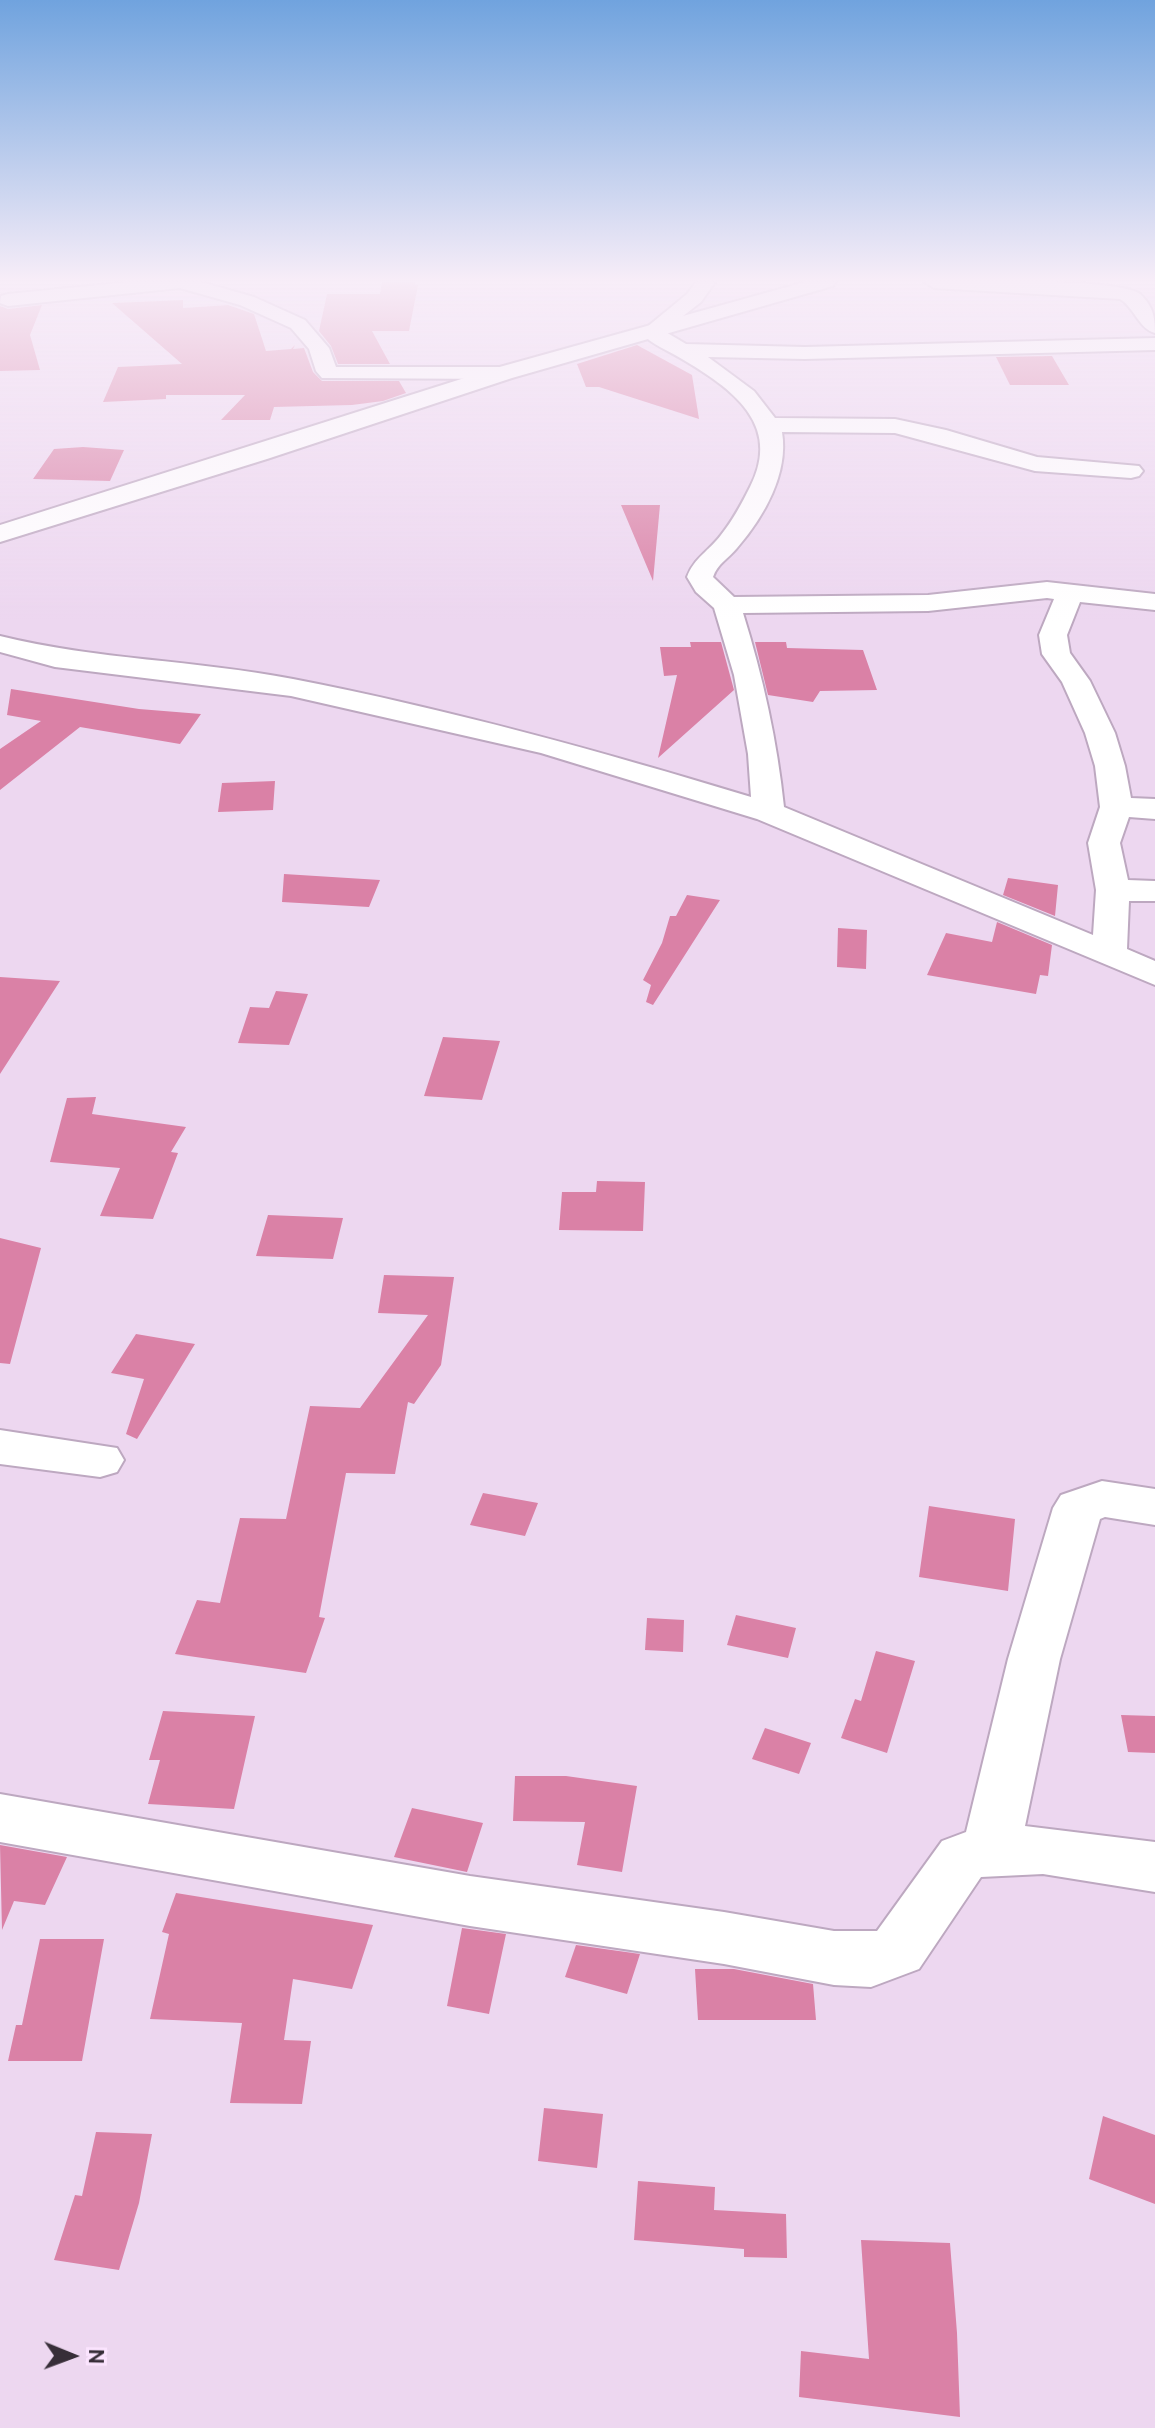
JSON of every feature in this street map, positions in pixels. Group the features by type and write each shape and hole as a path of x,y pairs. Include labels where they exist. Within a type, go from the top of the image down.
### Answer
{"street":[{"path":"0,534 434,395"},
{"path":"744,395 770,425 774,454 769,470 730,542 702,569 700,577 705,586 727,605 748,675 763,754 768,812"},
{"path":"770,425 895,426 938,435 1035,464 1131,471"},
{"path":"727,605 928,603 1047,590 1155,602"},
{"path":"1070,592 1053,635 1056,654 1076,681 1100,733 1110,766 1116,807 1104,843 1113,890 1109,955"},
{"path":"0,644 55,658 291,687 404,710 549,746 768,812 1155,974"},
{"path":"1116,807 1155,809"},
{"path":"1113,890 1155,891"},
{"path":"0,1447 100,1460"},
{"path":"991,1850 1034,1659 1078,1508 1102,1499 1155,1507"},
{"path":"0,1818 470,1901 724,1938 834,1958 871,1960 898,1950 962,1858 991,1850 1043,1850 1155,1867"}],"building":[{"path":"106,395 166,395 166,399 103,402"},
{"path":"245,395 399,395 352,405 274,407 270,420 221,420"},
{"path":"625,395 695,395 699,419"},
{"path":"83,447 124,450 110,481 33,479 54,449"},
{"path":"621,505 660,505 653,581"},
{"path":"690,642 721,642 734,690 658,758 677,675 664,676 660,647 691,647"},
{"path":"755,642 786,642 787,648 863,650 877,690 820,691 813,702 768,695"},
{"path":"11,689 139,709 201,714 180,744 80,727 0,790 0,749 41,721 7,715"},
{"path":"275,781 273,810 218,812 222,783"},
{"path":"284,874 380,880 369,907 282,902"},
{"path":"1008,878 1058,885 1055,916 1003,895"},
{"path":"687,895 720,900 653,1005 646,1002 651,985 643,980 662,943 670,916 676,916"},
{"path":"997,922 1052,945 1048,976 1040,975 1036,994 927,975 946,933 992,942"},
{"path":"838,928 867,930 866,969 837,967"},
{"path":"0,977 60,981 0,1074"},
{"path":"276,991 308,994 289,1045 238,1043 250,1007 269,1008"},
{"path":"443,1037 500,1041 482,1100 424,1096"},
{"path":"96,1097 92,1114 186,1127 171,1152 178,1153 153,1219 100,1216 120,1168 50,1162 67,1098"},
{"path":"597,1181 645,1182 643,1231 559,1230 562,1192 596,1192"},
{"path":"268,1215 343,1218 333,1259 256,1256"},
{"path":"0,1238 41,1248 10,1364 0,1363"},
{"path":"384,1275 454,1277 441,1365 414,1404 408,1402 395,1474 346,1473 319,1617 325,1618 306,1673 175,1654 197,1600 220,1603 240,1518 286,1519 310,1406 360,1408 428,1315 378,1313"},
{"path":"136,1334 195,1344 137,1439 126,1434 144,1379 111,1373"},
{"path":"483,1493 538,1503 525,1536 470,1525"},
{"path":"929,1506 1015,1519 1008,1591 919,1577"},
{"path":"736,1615 796,1628 788,1658 727,1645"},
{"path":"647,1618 684,1620 683,1652 645,1650"},
{"path":"876,1651 915,1661 887,1753 841,1738 855,1699 861,1701"},
{"path":"163,1711 255,1716 234,1809 148,1804 160,1760 149,1760"},
{"path":"1121,1715 1155,1716 1155,1753 1128,1752"},
{"path":"765,1728 811,1743 799,1774 752,1759"},
{"path":"515,1776 566,1776 637,1786 622,1872 577,1865 585,1822 513,1821"},
{"path":"412,1808 483,1823 467,1872 394,1857"},
{"path":"0,1845 67,1857 45,1905 14,1901 2,1930"},
{"path":"176,1893 373,1925 352,1989 293,1979 284,2040 311,2041 302,2104 230,2103 242,2023 150,2019 169,1934 162,1932"},
{"path":"462,1928 506,1934 489,2014 447,2006"},
{"path":"40,1939 104,1939 82,2061 8,2061 16,2025 22,2025"},
{"path":"576,1945 640,1954 627,1994 565,1977"},
{"path":"695,1969 734,1969 813,1984 816,2020 698,2020"},
{"path":"544,2108 603,2114 597,2168 538,2161"},
{"path":"1103,2116 1155,2135 1155,2204 1089,2179"},
{"path":"96,2132 152,2134 139,2203 119,2270 54,2260 75,2195 82,2196"},
{"path":"638,2181 715,2187 714,2210 786,2214 787,2258 744,2257 744,2249 634,2240"},
{"path":"861,2240 950,2243 960,2417 799,2397 801,2351 869,2359"}]}
